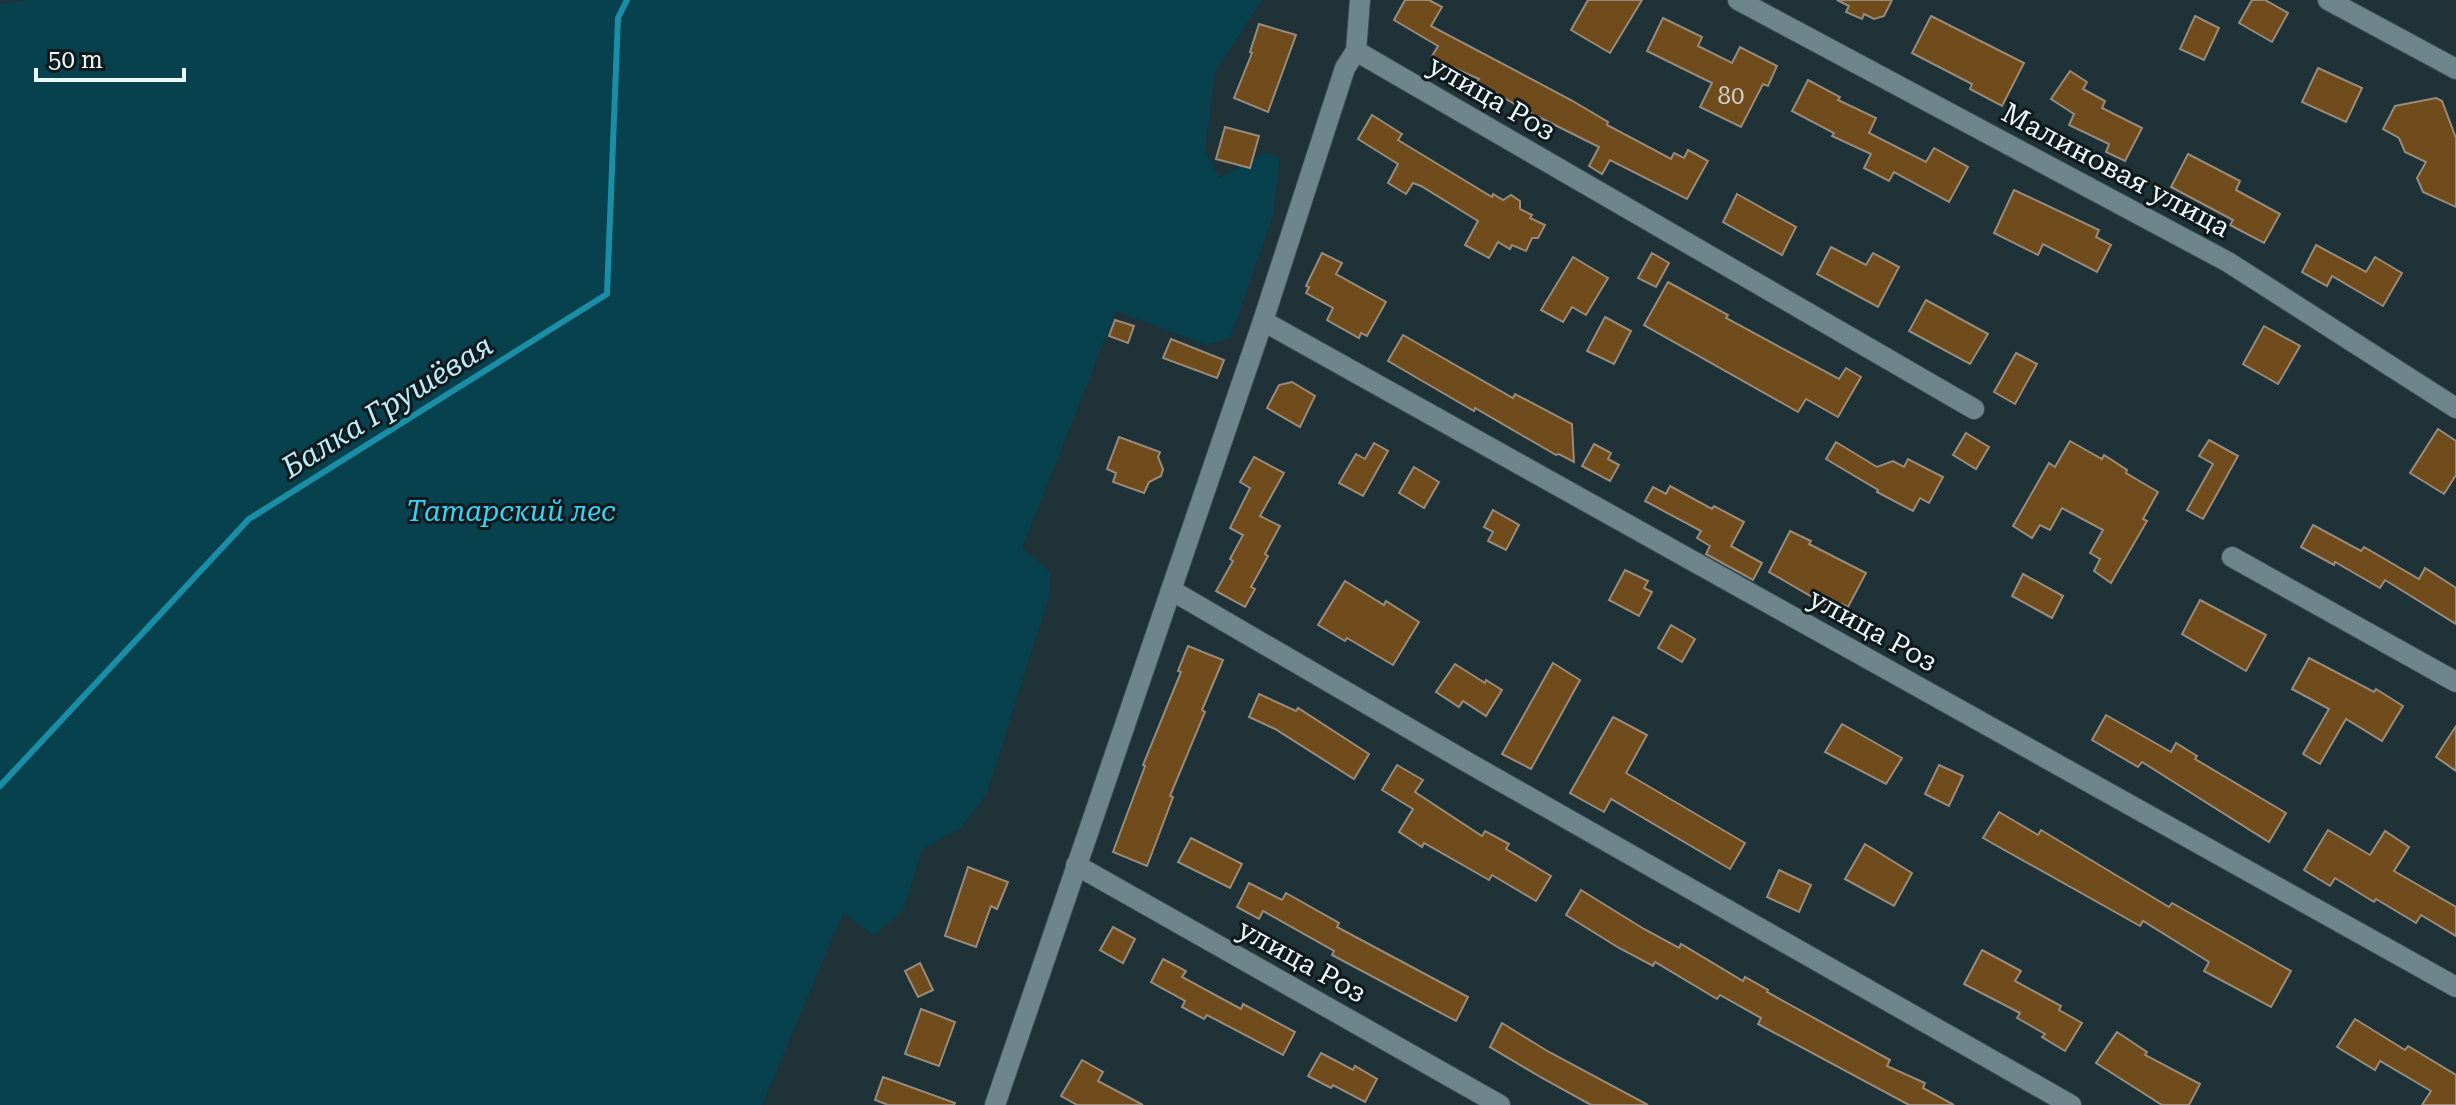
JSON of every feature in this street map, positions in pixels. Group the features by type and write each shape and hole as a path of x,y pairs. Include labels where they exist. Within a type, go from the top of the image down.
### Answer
{"street":[{"path":"1000,1103 1076,865 1263,321 1345,68 1356,51 1360,0"},
{"name":"Малиновая улица","path":"1738,0 2228,262 2456,408"},
{"path":"2328,0 2456,69"},
{"name":"улица Роз","path":"1356,51 1974,409"},
{"name":"улица Роз","path":"1263,321 2456,987"},
{"path":"2232,557 2456,682"},
{"path":"1171,590 2071,1105"},
{"name":"улица Роз","path":"1076,865 1500,1105"}],"green space":[{"name":"Татарский лес","path":"30,0 1262,0 1215,72 1205,150 1219,178 1267,152 1280,158 1273,215 1230,338 1207,345 1116,311 1022,548 1050,572 1049,596 986,795 960,829 922,849 904,909 874,935 843,913 762,1105 0,1105 0,4"}],"building":[{"path":"1405,0 1429,0 1442,7 1431,26 1571,100 1608,122 1607,125 1671,159 1674,153 1684,158 1688,150 1708,161 1687,199 1610,160 1602,174 1589,166 1599,147 1525,110 1477,82 1479,79 1431,58 1438,46 1394,20"},
{"path":"1588,0 1642,0 1610,53 1571,30"},
{"path":"1837,0 1892,0 1884,16 1874,19 1864,14 1862,19 1846,12 1849,6"},
{"path":"2252,0 2265,0 2288,13 2272,42 2239,23"},
{"path":"1931,16 2024,63 2002,106 1970,89 1972,84 1912,53"},
{"path":"2195,16 2219,28 2204,60 2180,49"},
{"path":"1663,18 1702,37 1698,46 1732,63 1740,47 1777,66 1768,86 1763,84 1741,127 1700,107 1712,83 1647,51"},
{"path":"1259,24 1296,35 1268,112 1234,98 1252,53"},
{"path":"2318,68 2362,88 2346,122 2302,102"},
{"path":"2070,71 2087,82 2083,89 2105,101 2102,108 2142,128 2125,161 2106,152 2109,144 2069,125 2074,114 2051,99"},
{"path":"1808,80 1840,97 1838,100 1876,118 1869,133 1926,162 1934,148 1968,167 1949,202 1894,172 1889,181 1864,168 1871,154 1832,136 1834,133 1792,111"},
{"path":"2436,98 2442,101 2456,138 2456,207 2423,192 2417,178 2426,162 2405,152 2399,138 2383,129 2395,106"},
{"path":"1372,115 1402,134 1398,140 1492,197 1493,194 1503,200 1511,195 1520,201 1520,209 1545,225 1538,238 1532,238 1526,251 1512,245 1510,249 1498,242 1489,258 1465,245 1478,221 1421,186 1413,183 1406,194 1388,183 1398,164 1358,139"},
{"path":"1225,127 1259,136 1250,168 1216,159"},
{"path":"2188,154 2240,181 2236,190 2280,214 2264,243 2230,225 2233,220 2171,187"},
{"path":"2014,190 2099,230 2096,237 2111,245 2097,272 2043,244 2038,255 1994,233"},
{"path":"1737,194 1796,227 1782,255 1723,222"},
{"path":"2316,245 2366,272 2375,257 2402,273 2383,306 2332,276 2327,286 2302,272"},
{"path":"1831,247 1866,265 1873,253 1899,267 1878,307 1817,274"},
{"path":"1322,253 1342,263 1336,274 1386,302 1367,336 1361,333 1359,338 1327,320 1333,308 1306,293 1309,287 1306,286"},
{"path":"1652,253 1669,263 1656,287 1638,278"},
{"path":"1573,257 1608,278 1586,315 1572,307 1563,322 1541,310"},
{"path":"1668,282 1728,315 1726,318 1839,379 1846,368 1861,377 1838,417 1806,399 1798,412 1644,325"},
{"path":"1926,300 1988,334 1970,364 1909,331"},
{"path":"1605,317 1631,331 1614,364 1587,351"},
{"path":"1115,320 1134,326 1128,343 1109,336"},
{"path":"2264,326 2300,346 2278,384 2243,364"},
{"path":"1403,335 1513,398 1515,394 1572,424 1574,462 1556,455 1475,408 1474,411 1388,361"},
{"path":"1171,339 1224,360 1217,378 1163,358"},
{"path":"2016,353 2037,364 2015,404 1994,392"},
{"path":"1292,382 1315,396 1300,427 1267,408 1279,385"},
{"path":"2438,429 2456,441 2456,475 2444,494 2410,473"},
{"path":"1966,433 1989,447 1976,469 1953,455"},
{"path":"1119,437 1160,452 1161,476 1149,482 1144,493 1113,482 1116,473 1107,469"},
{"path":"2209,440 2238,456 2203,519 2187,510 2213,464 2199,456"},
{"path":"2070,441 2102,459 2104,455 2127,470 2126,473 2158,492 2143,519 2147,521 2111,583 2094,571 2100,559 2090,553 2103,530 2062,508 2050,530 2040,525 2032,538 2013,526 2049,463 2055,467"},
{"path":"1836,442 1877,467 1893,461 1904,467 1908,459 1943,477 1929,503 1920,498 1913,511 1826,459"},
{"path":"1374,443 1388,451 1363,496 1339,483 1356,454 1365,459"},
{"path":"1594,444 1611,453 1608,459 1619,465 1610,481 1582,466"},
{"path":"1254,457 1284,473 1260,516 1280,526 1265,554 1268,556 1251,587 1255,589 1245,607 1216,591 1243,535 1230,528 1250,488 1240,482"},
{"path":"1414,467 1439,482 1424,508 1399,493"},
{"path":"1670,486 1744,522 1731,546 1762,563 1753,580 1706,554 1710,546 1697,538 1701,531 1645,501 1653,487 1666,494"},
{"path":"1493,510 1519,525 1506,550 1488,541 1493,532 1484,527"},
{"path":"2313,525 2361,551 2364,547 2419,579 2425,568 2456,588 2456,624 2385,580 2380,588 2301,547"},
{"path":"1790,531 1866,573 1848,607 1842,604 1838,612 1769,572"},
{"path":"1625,570 1648,581 1644,588 1652,592 1639,616 1609,600"},
{"path":"2023,574 2063,596 2052,618 2012,596"},
{"path":"1345,581 1419,622 1393,665 1318,625"},
{"path":"2200,600 2266,635 2246,671 2182,634"},
{"path":"1671,625 1695,639 1682,662 1658,648"},
{"path":"1188,646 1223,660 1170,796 1173,797 1147,866 1113,852"},
{"path":"2309,658 2374,692 2376,689 2403,706 2382,741 2346,719 2320,764 2303,754 2329,709 2292,689"},
{"path":"1553,663 1580,680 1531,769 1502,754"},
{"path":"1455,664 1502,690 1486,716 1463,701 1459,707 1436,692"},
{"path":"1259,694 1296,711 1298,708 1369,754 1354,779 1275,729 1249,717"},
{"path":"2106,715 2171,752 2176,743 2197,756 2195,759 2286,813 2269,842 2142,762 2138,767 2092,740"},
{"path":"1613,717 1647,735 1626,773 1745,843 1730,869 1611,799 1604,812 1570,793"},
{"path":"1842,724 1902,758 1886,784 1825,752"},
{"path":"2456,726 2456,771 2436,757"},
{"path":"1397,765 1423,780 1415,792 1482,836 1485,831 1509,844 1506,849 1551,876 1536,901 1492,875 1489,880 1424,843 1422,847 1399,832 1413,809 1382,790"},
{"path":"1939,765 1963,776 1949,806 1925,794"},
{"path":"1999,812 2038,835 2041,830 2169,907 2172,903 2291,971 2271,1007 2204,971 2209,962 2143,921 2140,926 1983,838"},
{"path":"2328,830 2370,855 2385,831 2409,847 2394,871 2456,907 2456,936 2421,915 2416,923 2335,878 2330,886 2304,870"},
{"path":"1191,838 1242,864 1230,888 1178,862"},
{"path":"1865,844 1912,873 1894,906 1845,879"},
{"path":"968,867 1008,882 997,909 991,906 976,947 945,936"},
{"path":"1779,870 1811,885 1799,912 1767,897"},
{"path":"1249,883 1282,900 1286,893 1339,923 1337,927 1468,997 1456,1021 1332,955 1334,951 1263,911 1259,919 1237,907"},
{"path":"1581,890 1644,929 1679,948 1681,944 1743,981 1745,977 1890,1060 1887,1066 1925,1083 1923,1088 1954,1105 1909,1105 1758,1024 1761,1018 1720,995 1717,999 1655,962 1653,966 1619,948 1566,915"},
{"path":"1113,927 1135,939 1123,963 1100,950"},
{"path":"1982,950 2021,971 2015,981 2061,1006 2059,1010 2082,1023 2065,1051 2042,1037 2045,1034 2017,1018 2020,1013 1964,984"},
{"path":"1163,959 1186,971 1182,977 1241,1009 1243,1004 1295,1032 1283,1055 1207,1015 1204,1019 1182,1007 1185,1001 1151,982"},
{"path":"920,963 933,990 918,997 905,971"},
{"path":"921,1009 955,1022 939,1066 905,1054"},
{"path":"2355,1019 2405,1050 2408,1046 2456,1075 2456,1105 2422,1105 2431,1091 2380,1061 2375,1070 2337,1047"},
{"path":"1502,1023 1648,1105 1591,1105 1542,1078 1490,1047"},
{"path":"2117,1032 2147,1052 2145,1055 2200,1084 2189,1105 2162,1105 2096,1063"},
{"path":"1321,1053 1353,1070 1355,1066 1377,1079 1365,1102 1308,1076"},
{"path":"1082,1060 1103,1072 1098,1081 1143,1105 1077,1105 1061,1096"},
{"path":"883,1077 955,1103 888,1105 875,1100"}],"waterway":[{"name":"Балка Грушёвая","path":"0,786 249,519 607,294 618,18 627,0"}]}
